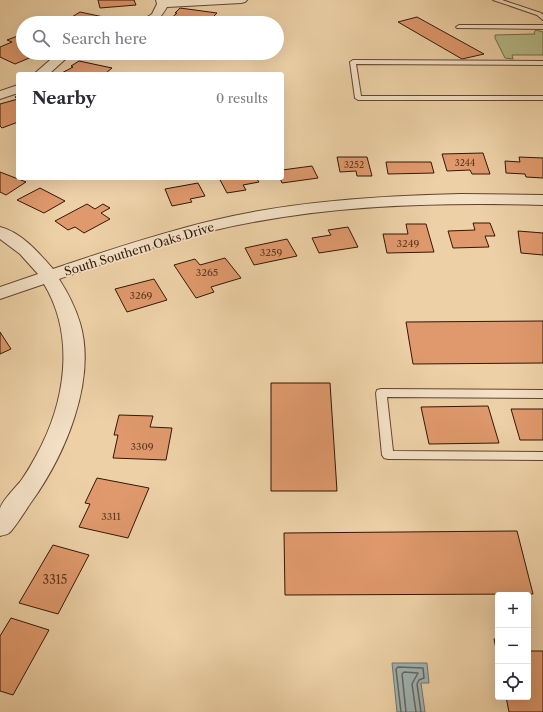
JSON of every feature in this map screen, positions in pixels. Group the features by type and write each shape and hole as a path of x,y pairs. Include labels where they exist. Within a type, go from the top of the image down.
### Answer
{"street":[{"path":"156,16 163,2 240,0"},
{"path":"43,72 58,60"},
{"path":"0,95 16,90"},
{"name":"South Southern Oaks Drive","path":"0,293 184,233 240,220 295,210 392,201 479,199 543,200"},
{"path":"0,232 33,257 62,295 72,333 74,350 74,366 69,399 54,443 31,484 0,526"}],"lane":[{"path":"496,0 538,14 543,18"},
{"path":"459,27 543,27"},
{"path":"543,63 353,62 358,98 543,98"},
{"path":"543,394 381,393 388,455 543,456"}],"green space":[{"path":"536,30 543,32 543,55 512,55 513,59 505,58 495,38 495,35 535,34 534,32"}],"water":[{"path":"392,663 427,663 429,683 421,683 425,712 397,712"}],"building":[{"path":"98,0 134,0 136,5 100,8"},
{"path":"180,8 217,13 214,16 174,16"},
{"path":"80,12 99,16 74,16"},
{"path":"417,17 484,54 462,59 398,22"},
{"path":"16,37 16,60 24,60 15,64 0,57 0,47 12,42 7,40"},
{"path":"79,61 112,68 107,72 64,72 73,67 71,66"},
{"path":"16,100 16,123 2,128 0,126 0,104"},
{"path":"483,153 490,174 472,174 470,170 447,171 442,154"},
{"path":"337,157 367,157 372,176 357,176 356,171 340,172"},
{"path":"519,157 543,158 543,178 526,177 525,174 506,173 505,161 520,162"},
{"path":"386,162 431,162 434,173 388,174"},
{"path":"312,166 318,178 282,183 281,180 284,180 284,170"},
{"path":"0,172 16,178 16,180 26,182 6,195 0,192"},
{"path":"220,180 258,180 259,182 243,185 246,190 227,193"},
{"path":"198,183 205,196 190,199 192,202 172,206 165,189"},
{"path":"40,188 65,201 44,213 17,200"},
{"path":"87,204 95,209 103,204 110,208 101,213 110,219 84,233 75,227 68,230 55,221"},
{"path":"473,223 490,223 495,236 485,236 489,247 453,248 448,231 475,230"},
{"path":"406,224 426,224 434,252 387,253 383,234 408,234"},
{"path":"348,227 358,247 319,253 312,238 331,235 328,230"},
{"path":"518,231 543,233 543,255 521,253"},
{"path":"287,239 297,256 254,265 245,248"},
{"path":"225,258 241,278 211,287 214,292 196,298 174,265 195,259 200,265"},
{"path":"154,279 167,300 127,312 115,289"},
{"path":"543,321 543,363 413,364 406,322"},
{"path":"0,332 11,349 0,354"},
{"path":"271,383 330,383 337,491 271,491"},
{"path":"488,406 499,443 429,444 421,407"},
{"path":"511,409 543,409 543,440 520,440"},
{"path":"119,415 153,416 150,427 172,428 166,460 113,458 118,435 114,435"},
{"path":"97,478 149,488 128,538 79,527 90,504 85,503"},
{"path":"517,531 533,594 531,594 531,592 495,592 495,594 285,595 284,533"},
{"path":"53,545 89,555 58,614 19,603"},
{"path":"11,618 49,630 13,695 0,691 0,636"},
{"path":"531,651 543,651 543,712 509,712 507,700 531,700"}]}
